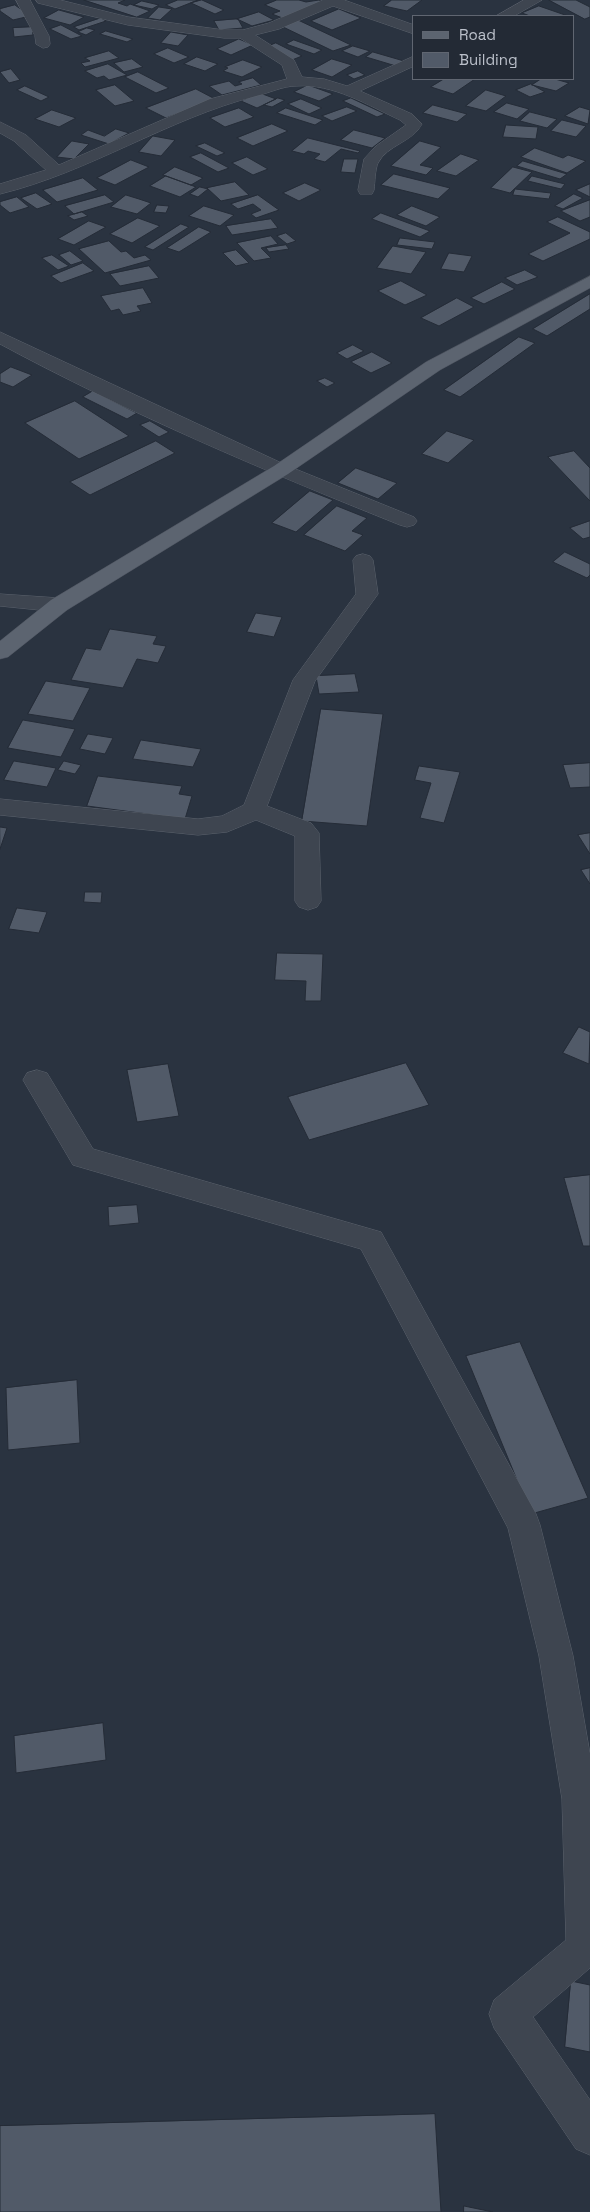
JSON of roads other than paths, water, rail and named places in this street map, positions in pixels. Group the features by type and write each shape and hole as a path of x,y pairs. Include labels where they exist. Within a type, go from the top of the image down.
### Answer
{"main road":[{"path":"0,652 59,605 281,470 433,366 590,281"}],"street":[{"path":"23,0 42,36 44,44"},
{"path":"43,0 128,22 169,28 243,34 274,26 331,1 412,29"},
{"path":"505,15 535,0"},
{"path":"243,34 289,63 296,82"},
{"path":"348,91 412,61"},
{"path":"0,189 56,172 215,102 296,82 324,84 348,91 406,117 414,124 412,128 382,149 370,162 366,190"},
{"path":"0,127 20,138 56,172"},
{"path":"0,337 45,361 281,470 407,522"},
{"path":"0,806 198,827 218,827 238,821 254,810 304,680 367,594 363,560"},
{"path":"0,600 59,605"},
{"path":"254,810 302,829 307,833 308,902"},
{"path":"37,1080 83,1156 371,1240 524,1525 556,1656 580,1799 585,1948 508,2014 590,2135"}]}
